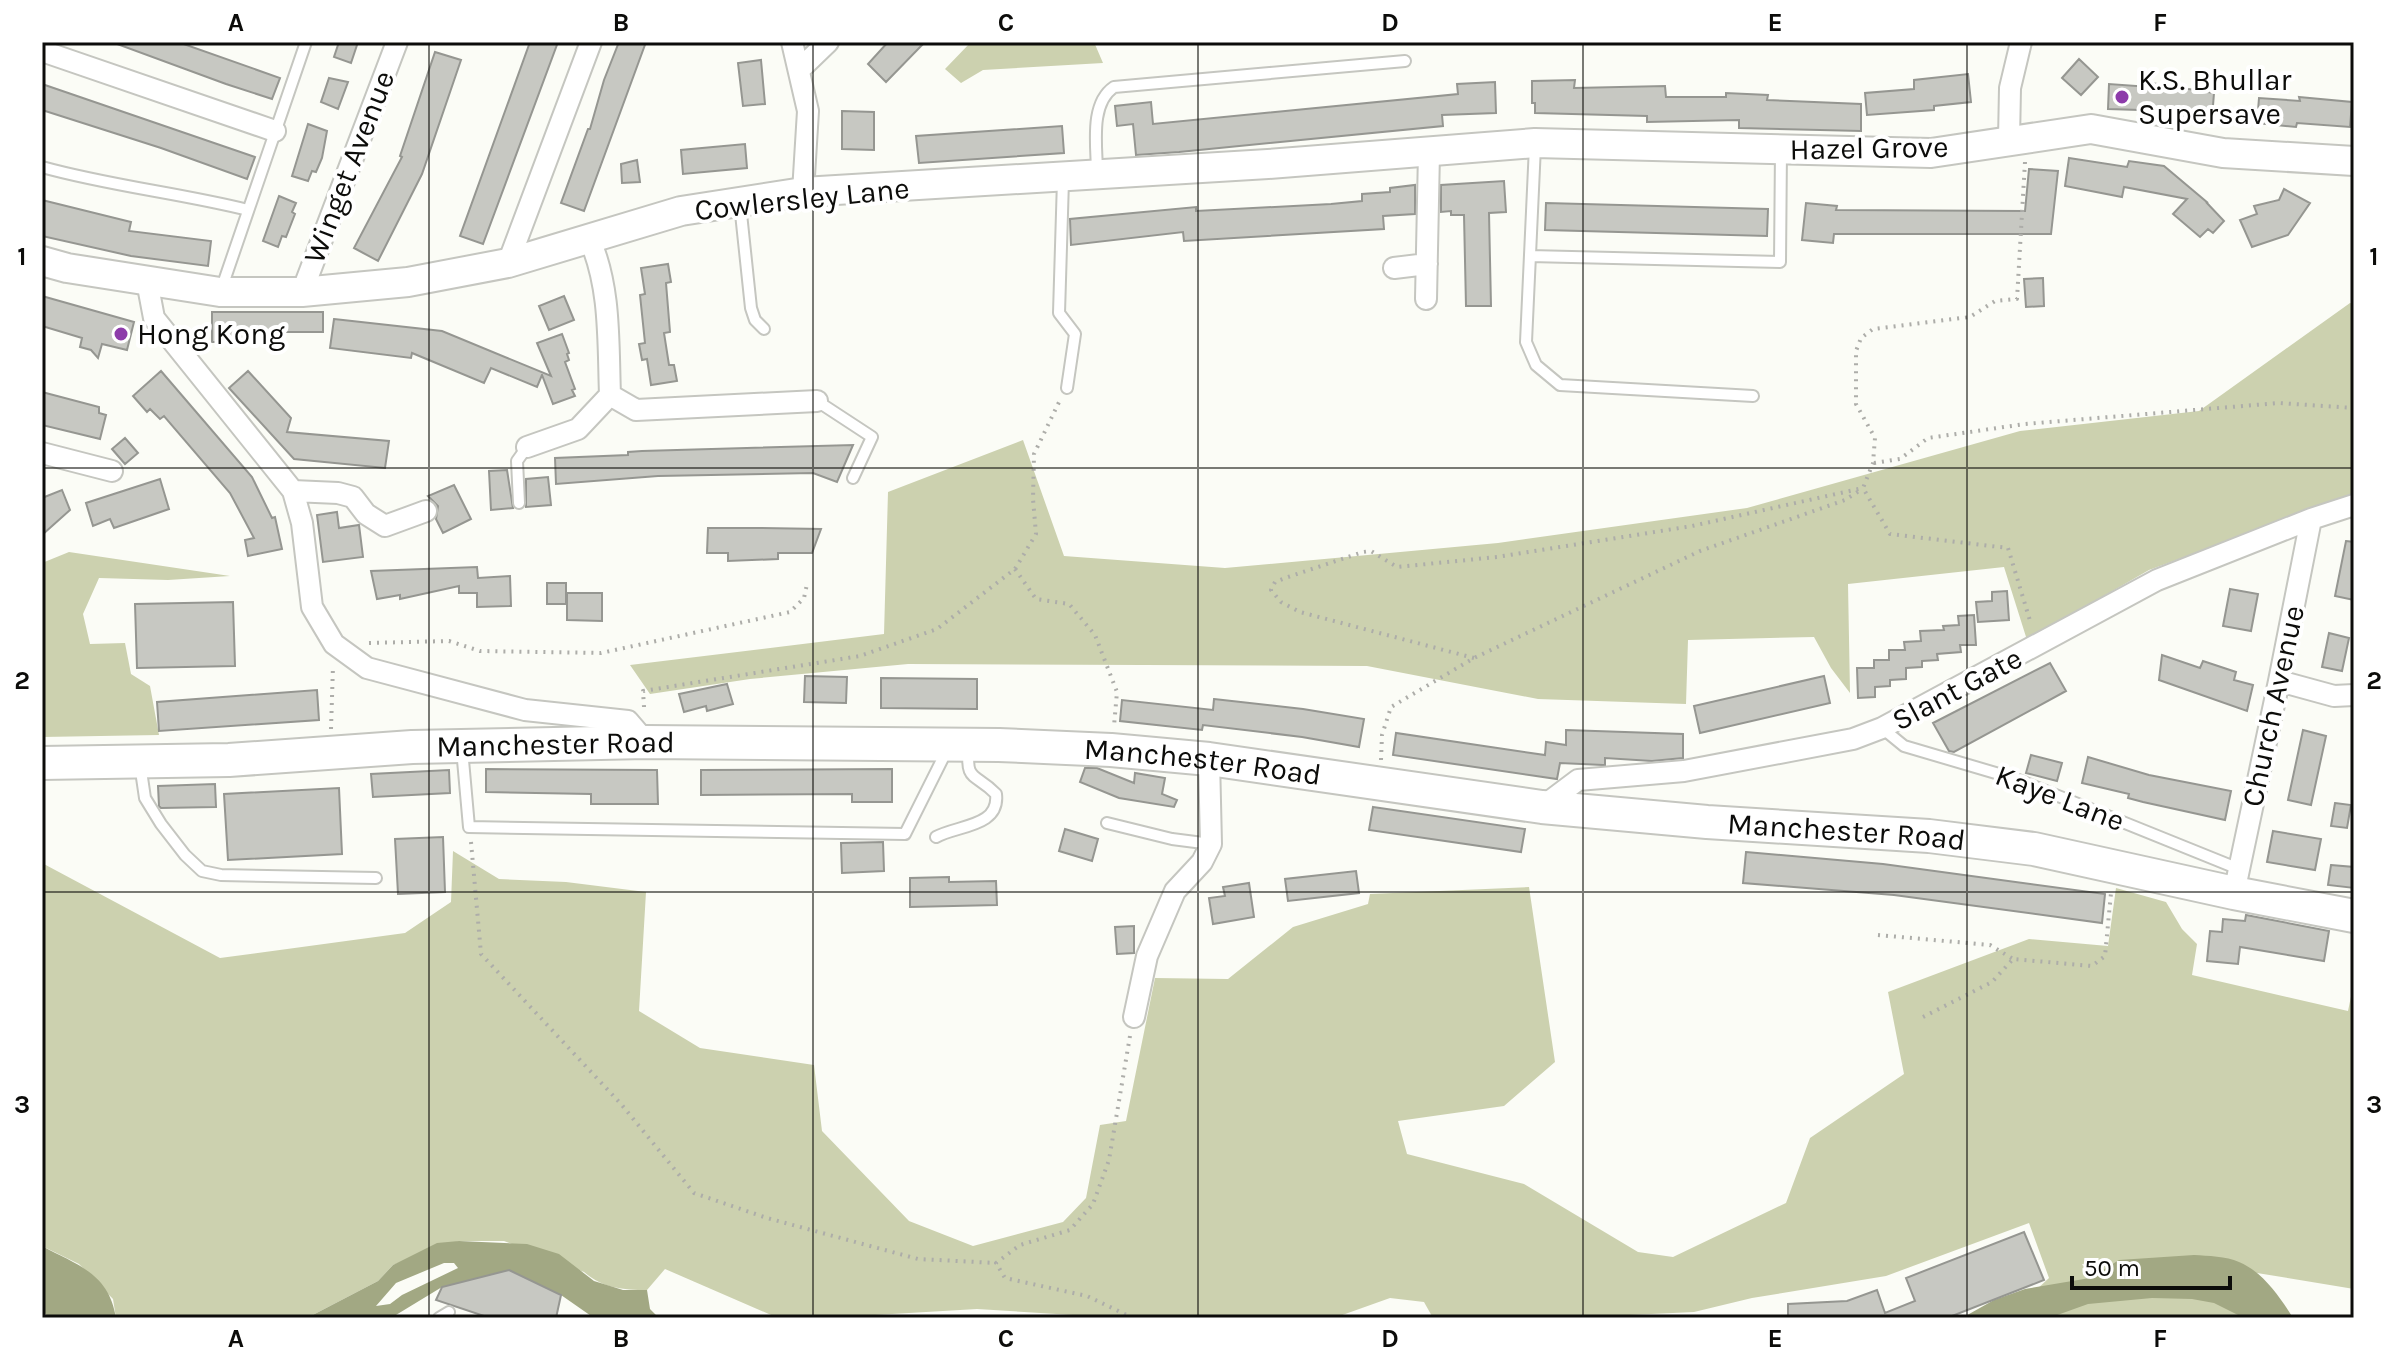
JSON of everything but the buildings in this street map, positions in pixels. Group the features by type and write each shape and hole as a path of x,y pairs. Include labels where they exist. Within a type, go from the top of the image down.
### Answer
{"main road":[{"name":"Manchester Road","path":"42,763 229,760 462,745 646,742 960,745 1111,750 1209,759 1542,807 1707,822 1929,836 2034,849 2113,867 2236,881 2354,916"}],"street":[{"name":"Winget Avenue","path":"302,292 397,42"},
{"path":"508,263 591,42"},
{"path":"792,42 808,111 803,192"},
{"path":"799,70 828,42"},
{"path":"2018,138 2010,88 2021,42"},
{"path":"42,51 275,131"},
{"name":"Hazel Grove","path":"1429,152 1535,143 1931,153 2091,129 2223,153 2354,161"},
{"path":"1426,299 1429,152"},
{"name":"Cowlersley Lane","path":"42,261 67,268 220,292 302,292 408,282 508,263 681,211 803,192 1429,152"},
{"path":"527,447 578,429 610,395 606,296 599,261 589,238"},
{"path":"1394,268 1427,264"},
{"path":"147,281 154,318 293,491 302,523 312,607 334,644 367,668 525,710 628,721 646,742"},
{"path":"610,395 636,410 817,401"},
{"path":"42,453 112,471"},
{"path":"293,491 338,493 353,497 366,514 385,526 426,511"},
{"name":"Slant Gate","path":"1542,807 1578,780 1684,771 1853,739 1882,728 2157,580 2354,505"},
{"name":"Church Avenue","path":"2236,881 2311,519"},
{"path":"2279,681 2334,696 2354,695"},
{"path":"1134,1017 1147,956 1175,891 1202,862 1211,844 1209,759"}],"lane":[{"path":"220,292 306,42"},
{"path":"1097,175 1097,121 1106,92 1114,87 1405,61"},
{"path":"1535,143 1526,342 1536,365 1560,385 1753,396"},
{"path":"1530,256 1780,262 1781,150"},
{"path":"42,167 94,181 248,210"},
{"path":"1063,177 1059,313 1075,334 1067,388"},
{"path":"739,202 751,308 755,320 764,329"},
{"path":"817,401 872,437 853,478"},
{"path":"519,503 517,461 527,447"},
{"name":"Kaye Lane","path":"1882,728 1904,746 2016,779 2236,881"},
{"path":"462,745 469,827 905,834 960,745"},
{"path":"936,837 948,830 981,821 993,813 997,804 996,794 969,773 960,745"},
{"path":"140,762 145,798 185,855 202,871 221,875 376,878"},
{"path":"1107,823 1172,839 1211,844"}],"path":[{"path":"1380,782 1382,735 1391,707 1474,658 1700,551 1845,500 1863,488 1873,463 1875,438 1856,404 1856,351 1861,338 1873,329 1970,317 1995,301 2017,299 2018,138"},
{"path":"646,742 643,691 860,656 937,629 1015,569 1036,534 1034,454 1067,388"},
{"path":"1873,463 1900,459 1928,438 2025,424 2279,403 2354,408"},
{"path":"1863,488 1890,534 2008,548 2037,646"},
{"path":"1474,658 1300,612 1281,602 1271,590 1275,582 1363,552 1371,551 1397,567 1497,557 1692,526 1863,488"},
{"path":"1015,569 1036,599 1069,604 1095,635 1117,692 1111,750"},
{"path":"334,752 331,731 334,644 449,641 480,651 601,653 790,612 804,598 807,584"},
{"path":"469,827 481,954 621,1104 694,1193 767,1218 918,1259 996,1263 1020,1245 1070,1230 1093,1204 1109,1160 1134,1017"},
{"path":"1878,935 1990,945 2013,959 2092,966 2105,956 2113,867"},
{"path":"1923,1017 1992,982 2013,959"},
{"path":"996,1263 1005,1278 1087,1296 1133,1318"}],"shaded area":[{"path":"971,42 1094,42 1103,63 983,70 961,83 945,69"},
{"path":"2350,303 2354,304 2354,495 2149,570 2027,640 2004,567 1848,584 1850,693 1831,668 1814,637 1688,640 1686,704 1538,699 1367,666 908,664 750,679 650,694 630,665 884,634 888,492 1023,440 1064,556 1225,568 1498,543 1747,508 2020,431 2199,411"},
{"path":"69,552 230,576 168,580 99,578 83,614 90,644 125,643 131,674 150,686 159,735 42,737 42,563"},
{"path":"453,851 499,879 566,882 646,892 639,1011 700,1048 814,1065 822,1131 909,1221 973,1246 1063,1222 1086,1198 1100,1125 1126,1121 1155,978 1228,979 1293,927 1368,904 1370,894 1529,887 1555,1062 1504,1106 1398,1121 1407,1154 1524,1184 1638,1252 1673,1257 1786,1203 1810,1138 1904,1074 1888,992 2029,939 2108,946 2116,888 2166,902 2182,929 2197,944 2192,975 2348,1011 2354,982 2354,1289 2257,1273 2266,1318 2006,1318 2049,1278 2029,1223 1886,1276 1752,1298 1694,1312 1566,1318 1433,1318 1424,1302 1390,1298 1334,1318 1121,1318 977,1309 778,1318 665,1269 647,1290 621,1289 504,1241 459,1241 393,1265 378,1281 307,1318 116,1318 113,1299 79,1264 42,1246 42,863 220,958 405,933 451,902"},
{"path":"437,1243 527,1244 559,1254 594,1281 623,1290 647,1290 650,1309 659,1318 594,1318 561,1295 509,1270 442,1287 391,1318 307,1318 378,1281 393,1265","holes":["444,1263 454,1263 458,1268 390,1304 376,1306 396,1283"]},
{"path":"42,1246 79,1265 99,1280 112,1303 116,1318 49,1318 42,1310"},
{"path":"2194,1255 2228,1259 2248,1266 2270,1286 2293,1318 2244,1318 2214,1303 2152,1298 2088,1304 2049,1318 1962,1318 1994,1300 2025,1289 2090,1278 2119,1260"}],"place":[{"name":"K.S. Bhullar Supersave","path":"2122,97"},
{"name":"Hong Kong","path":"121,334"}]}
